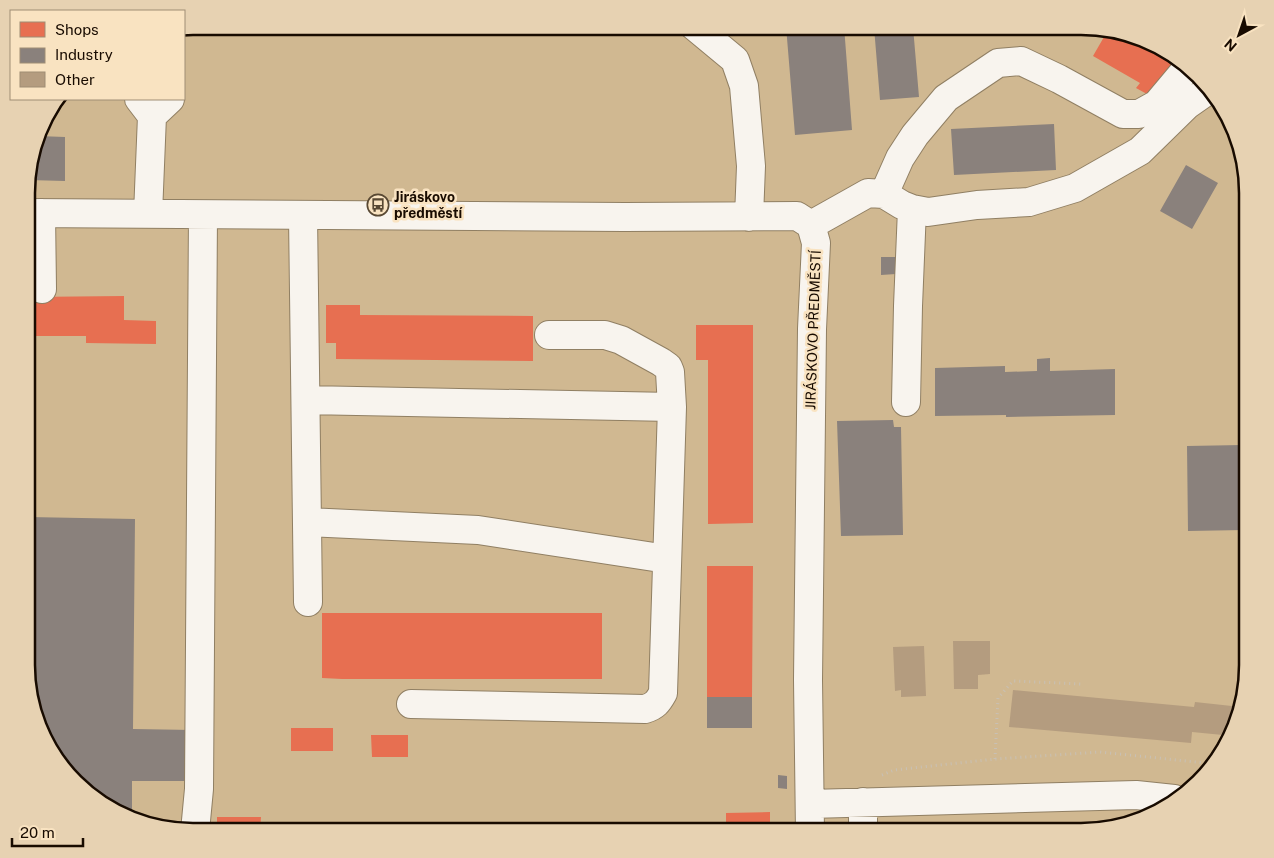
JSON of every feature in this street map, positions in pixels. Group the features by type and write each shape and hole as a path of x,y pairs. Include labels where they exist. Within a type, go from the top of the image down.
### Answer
{"street":[{"path":"705,35 735,60 744,86 751,166 749,216"},
{"path":"884,194 900,158 915,135 946,98 998,63 1021,61 1059,79 1123,114 1139,114 1156,104 1183,73"},
{"path":"35,213 625,218 797,216 811,224 868,193 884,194 902,205 928,212 977,205 1028,202 1075,188 1140,151 1187,105 1204,94"},
{"path":"148,214 154,104"},
{"path":"906,402 912,209"},
{"path":"196,823 199,789 203,215"},
{"path":"303,215 308,602"},
{"path":"35,222 42,289"},
{"name":"JIRÁSKOVO PŘEDMĚSTÍ","path":"810,823 808,622 812,329 816,243 811,224"},
{"path":"411,704 645,709 653,707 663,694 672,407 670,372 668,367 661,362 621,340 605,335 549,334"},
{"path":"306,400 672,407"},
{"path":"307,522 478,530 667,559"},
{"path":"810,804 1136,795 1166,798"},
{"path":"863,802 863,823"}],"path":[{"path":"995,759 998,698 1013,681 1082,684"},
{"path":"877,777 894,770 995,759 1100,752 1205,763"}],"building: Shops":[{"path":"1104,36 1142,47 1176,67 1156,99 1136,88 1140,83 1093,56"},
{"path":"124,296 124,320 156,321 156,344 86,343 86,336 35,336 35,297"},
{"path":"326,305 360,305 360,315 533,316 533,361 336,359 336,343 326,343"},
{"path":"696,325 753,325 753,523 708,524 708,360 696,360"},
{"path":"707,566 753,566 752,697 707,697"},
{"path":"322,613 602,613 602,679 322,678"},
{"path":"291,728 333,728 333,751 291,751"},
{"path":"371,735 408,735 408,757 372,757"},
{"path":"770,812 770,823 726,823 726,813"},
{"path":"217,817 261,817 261,823 217,823"}],"building: Industry":[{"path":"787,35 845,35 852,130 795,135"},
{"path":"875,35 914,35 919,97 880,100"},
{"path":"1054,124 1056,170 954,175 951,129"},
{"path":"46,136 65,137 65,181 36,180 40,152"},
{"path":"1186,165 1218,183 1192,229 1160,211"},
{"path":"881,257 895,257 896,274 881,275"},
{"path":"1050,358 1050,371 1115,369 1115,415 935,416 935,368 1005,366 1005,372 1037,371 1037,359"},
{"path":"893,420 894,427 901,427 903,535 841,536 837,421"},
{"path":"1239,445 1239,530 1188,531 1187,446"},
{"path":"35,517 135,519 133,729 193,730 192,781 132,781 132,811 105,796 81,777 56,744 43,716 36,686 35,665"},
{"path":"707,697 752,697 752,728 707,728"},
{"path":"778,775 787,776 787,789 778,788"}],"building: Other":[{"path":"953,641 990,641 990,674 978,675 978,689 954,689"},
{"path":"924,646 926,696 901,697 901,690 895,691 893,647"},
{"path":"1013,690 1194,707 1195,702 1233,706 1223,735 1192,732 1191,743 1009,727"}],"place":[{"name":"Jiráskovo předměstí","path":"378,205"}]}
